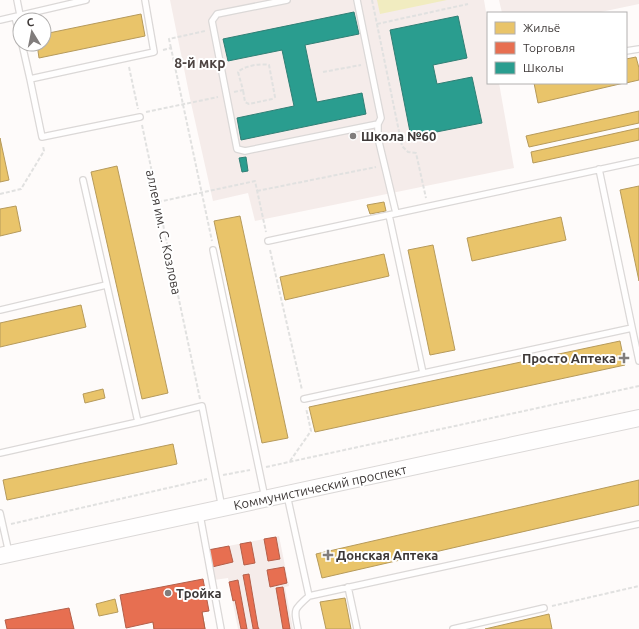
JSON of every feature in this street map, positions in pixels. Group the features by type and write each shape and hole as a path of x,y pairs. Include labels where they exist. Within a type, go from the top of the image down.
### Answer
{"main road":[{"name":"Коммунистический проспект","path":"5,555 639,418"}],"lane":[{"path":"17,0 18,12"},
{"path":"35,12 86,0"},
{"path":"30,79 154,52 145,0"},
{"path":"287,0 217,14 212,21 237,149 245,151 378,124"},
{"path":"357,0 381,118 378,124 378,138 396,213"},
{"path":"0,20 12,17"},
{"path":"627,51 639,49"},
{"path":"24,52 42,137 140,117"},
{"path":"268,241 639,161"},
{"path":"599,169 639,361"},
{"path":"83,180 138,422"},
{"path":"389,215 423,373"},
{"path":"213,250 265,499"},
{"path":"0,310 106,286"},
{"path":"304,399 632,328"},
{"path":"0,453 202,406 222,508"},
{"path":"287,494 308,596"},
{"path":"0,513 3,526 5,555"},
{"path":"199,513 221,629"},
{"path":"298,629 295,613 296,606 308,596 639,524"},
{"path":"348,587 357,629"},
{"path":"453,629 544,608"}],"path":[{"path":"372,0 402,146 408,152 416,153 428,206"},
{"path":"376,24 468,4"},
{"path":"213,250 169,39 214,30"},
{"path":"154,52 171,48"},
{"name":"аллея им. С. Козлова","path":"128,58 202,406"},
{"path":"323,72 370,64"},
{"path":"0,194 21,188 44,151 42,137"},
{"path":"257,191 384,165"},
{"path":"158,202 255,181 311,431 290,462"},
{"path":"3,526 216,477 639,386"},
{"path":"544,608 639,586"}],"shaded area":[{"name":"Школа №60","path":"170,0 484,0 487,18 487,84 499,84 514,168 255,221 248,193 213,201"},
{"path":"377,0 447,0 380,14"},
{"path":"499,0 639,0 639,4 601,12 502,12"},
{"path":"279,536 289,586 285,587 293,629 238,629 228,578 214,580 208,550"}],"building: Жильё":[{"path":"141,14 145,36 39,58 38,52 52,52 52,32"},
{"path":"636,57 639,68 639,80 627,83 627,59"},
{"path":"534,84 620,84 538,103"},
{"path":"639,111 639,123 529,147 526,136"},
{"path":"639,128 639,140 533,163 531,152"},
{"path":"0,138 9,180 0,182"},
{"path":"117,166 168,393 142,399 91,172"},
{"path":"639,186 639,281 620,190"},
{"path":"384,202 386,211 370,214 367,205"},
{"path":"16,206 21,231 0,236 0,209"},
{"path":"240,216 288,438 262,443 214,221"},
{"path":"561,217 566,240 472,261 467,238"},
{"path":"433,245 455,350 430,355 408,250"},
{"path":"384,254 389,276 285,300 280,277"},
{"path":"81,305 86,327 0,347 0,323"},
{"path":"620,341 625,365 315,432 309,407"},
{"path":"103,389 105,398 85,403 83,394"},
{"path":"173,444 177,464 7,500 3,480"},
{"path":"639,480 639,505 322,578 316,554"},
{"path":"345,598 351,629 326,629 320,602"},
{"path":"115,599 118,612 99,616 96,604"},
{"path":"190,611 191,614 202,612 205,629 154,629 153,622 163,620 162,617"},
{"path":"549,614 552,629 485,629"}],"building: Торговля":[{"path":"276,537 280,559 268,561 264,539"},
{"path":"251,542 255,563 244,565 240,544"},
{"path":"229,546 233,562 212,567 208,550"},
{"path":"284,567 287,583 270,587 267,570"},
{"path":"249,574 259,629 253,629 243,575"},
{"path":"203,579 209,611 202,612 205,629 154,629 153,622 126,628 120,595"},
{"path":"238,580 247,629 241,629 235,600 233,601 229,582"},
{"path":"283,587 290,629 283,629 276,588"},
{"path":"69,608 74,629 7,629 5,620"}],"building: Школы":[{"path":"354,12 359,34 305,45 317,102 362,93 366,114 241,140 237,118 294,106 282,50 228,61 223,39"},
{"path":"458,16 467,58 433,65 437,84 472,77 482,123 411,137 390,30"},
{"path":"246,157 248,171 242,172 239,158"}],"place":[{"name":"Школа №60","path":"353,136"},
{"name":"Просто Аптека","path":"624,358"},
{"name":"Донская Аптека","path":"328,555"},
{"name":"Тройка","path":"168,593"}],"district":[{"name":"8-й мкр","path":"200,63"}]}
